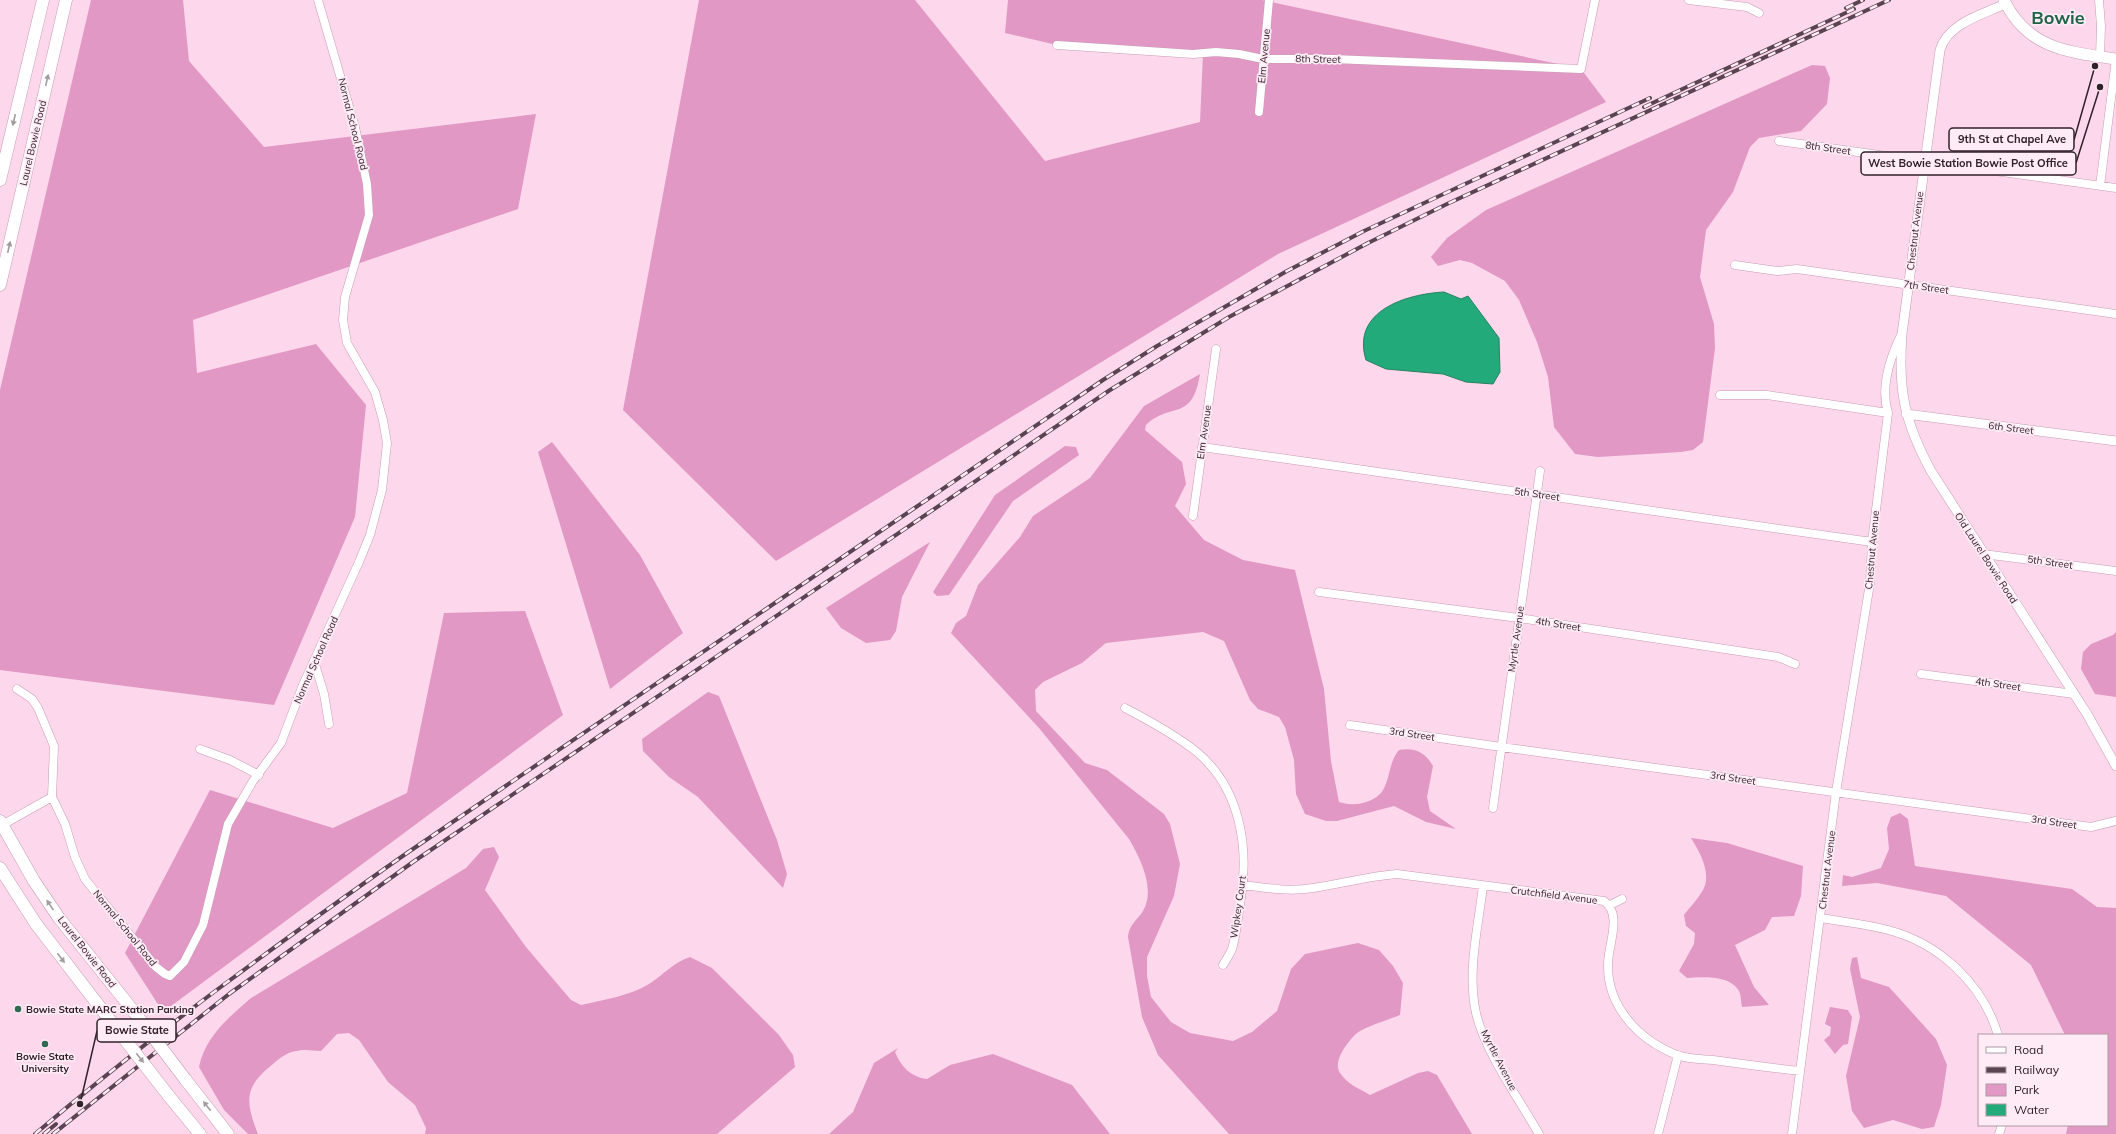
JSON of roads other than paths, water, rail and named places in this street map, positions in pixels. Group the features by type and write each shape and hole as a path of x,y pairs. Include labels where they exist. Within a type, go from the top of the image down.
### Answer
{"main road":[{"path":"0,180 43,0"},
{"name":"Laurel Bowie Road","path":"0,285 66,0"},
{"path":"2005,2 2026,29 2042,42 2062,50 2116,59"},
{"name":"Laurel Bowie Road","path":"1,823 34,881 59,918 135,1013 228,1134"},
{"path":"0,868 36,924 168,1095 200,1134"}],"street":[{"name":"Normal School Road","path":"17,689 32,699 38,708 54,746 52,797 65,824 75,857 85,879 156,967 170,976 184,962 203,924 228,824 246,792 259,776 281,743 314,661 348,589 370,535 382,490 387,442 383,420 375,392 347,343 343,320 346,292 369,215 367,184 355,127 318,0"},
{"name":"Elm Avenue","path":"1259,112 1269,0"},
{"name":"8th Street","path":"1057,45 1193,54 1216,52 1239,54 1263,59 1333,59 1581,69 1595,0"},
{"path":"1689,0 1746,7 1759,13"},
{"path":"2099,0 2101,26 2100,57"},
{"name":"Chestnut Avenue","path":"1792,1134 1821,918 1836,792 1870,583 1872,542 1888,413 1885,402 1890,359 1902,334 1939,57 1944,39 1957,27 2005,2"},
{"path":"2100,186 2116,59"},
{"name":"8th Street","path":"1779,141 1924,163 2116,188"},
{"name":"7th Street","path":"1735,265 1777,271 1797,269 2116,314"},
{"name":"Old Laurel Bowie Road","path":"1902,334 1900,376 1906,414 1917,444 1931,471 2074,694 2103,741 2116,766"},
{"name":"Elm Avenue","path":"1193,516 1216,349"},
{"path":"1720,395 1767,395 1888,413"},
{"name":"6th Street","path":"1906,414 2116,441"},
{"name":"5th Street","path":"1202,447 1872,542"},
{"name":"Myrtle Avenue","path":"1493,808 1540,471"},
{"name":"5th Street","path":"1983,554 2116,571"},
{"name":"4th Street","path":"1319,592 1519,618 1778,657 1795,664"},
{"path":"314,661 324,694 329,724"},
{"name":"4th Street","path":"1921,674 2074,694"},
{"name":"Wipkey Court","path":"1125,708 1151,722 1198,753 1225,785 1236,809 1242,834 1243,885 1232,950 1223,964"},
{"name":"3rd Street","path":"1350,725 2090,827 2116,821"},
{"path":"200,750 230,760 259,776"},
{"path":"1,823 52,797"},
{"name":"Crutchfield Avenue","path":"1243,885 1290,890 1312,888 1373,876 1397,874 1604,901 1610,906 1612,911 1613,924 1608,964 1614,998 1625,1016 1637,1030 1651,1042 1678,1056 1800,1072"},
{"name":"Myrtle Avenue","path":"1483,886 1472,968 1476,1014 1485,1037 1499,1065 1540,1134"},
{"path":"1610,906 1622,899"},
{"path":"1821,918 1888,930 1910,938 1936,952 1956,967 1973,984 1985,1004 1998,1034"},
{"path":"1658,1134 1678,1056"}],"water":[{"path":"1444,292 1461,299 1468,296 1499,338 1500,372 1493,384 1466,382 1443,374 1386,369 1366,360 1363,343 1367,329 1374,317 1385,308 1399,301 1429,293"}],"railway":[{"path":"1846,8 1863,0"},
{"path":"53,1134 229,994 413,862 1110,390 1229,317 1368,243 1447,204 1889,0"},
{"path":"1644,107 1854,9"},
{"path":"35,1134 125,1060 172,1024 359,886 1103,380 1157,346 1287,271 1364,231 1650,98"},
{"path":"44,1134 56,1124"}],"place":[{"name":"9th St at Chapel Ave","path":"2095,66"},
{"name":"West Bowie Station Bowie Post Office","path":"2100,87"},
{"name":"Bowie State MARC Station Parking","path":"18,1009"},
{"name":"Bowie State University","path":"45,1044"},
{"name":"Bowie State","path":"80,1104"}],"district":[{"name":"Bowie","path":"2058,17"}]}
